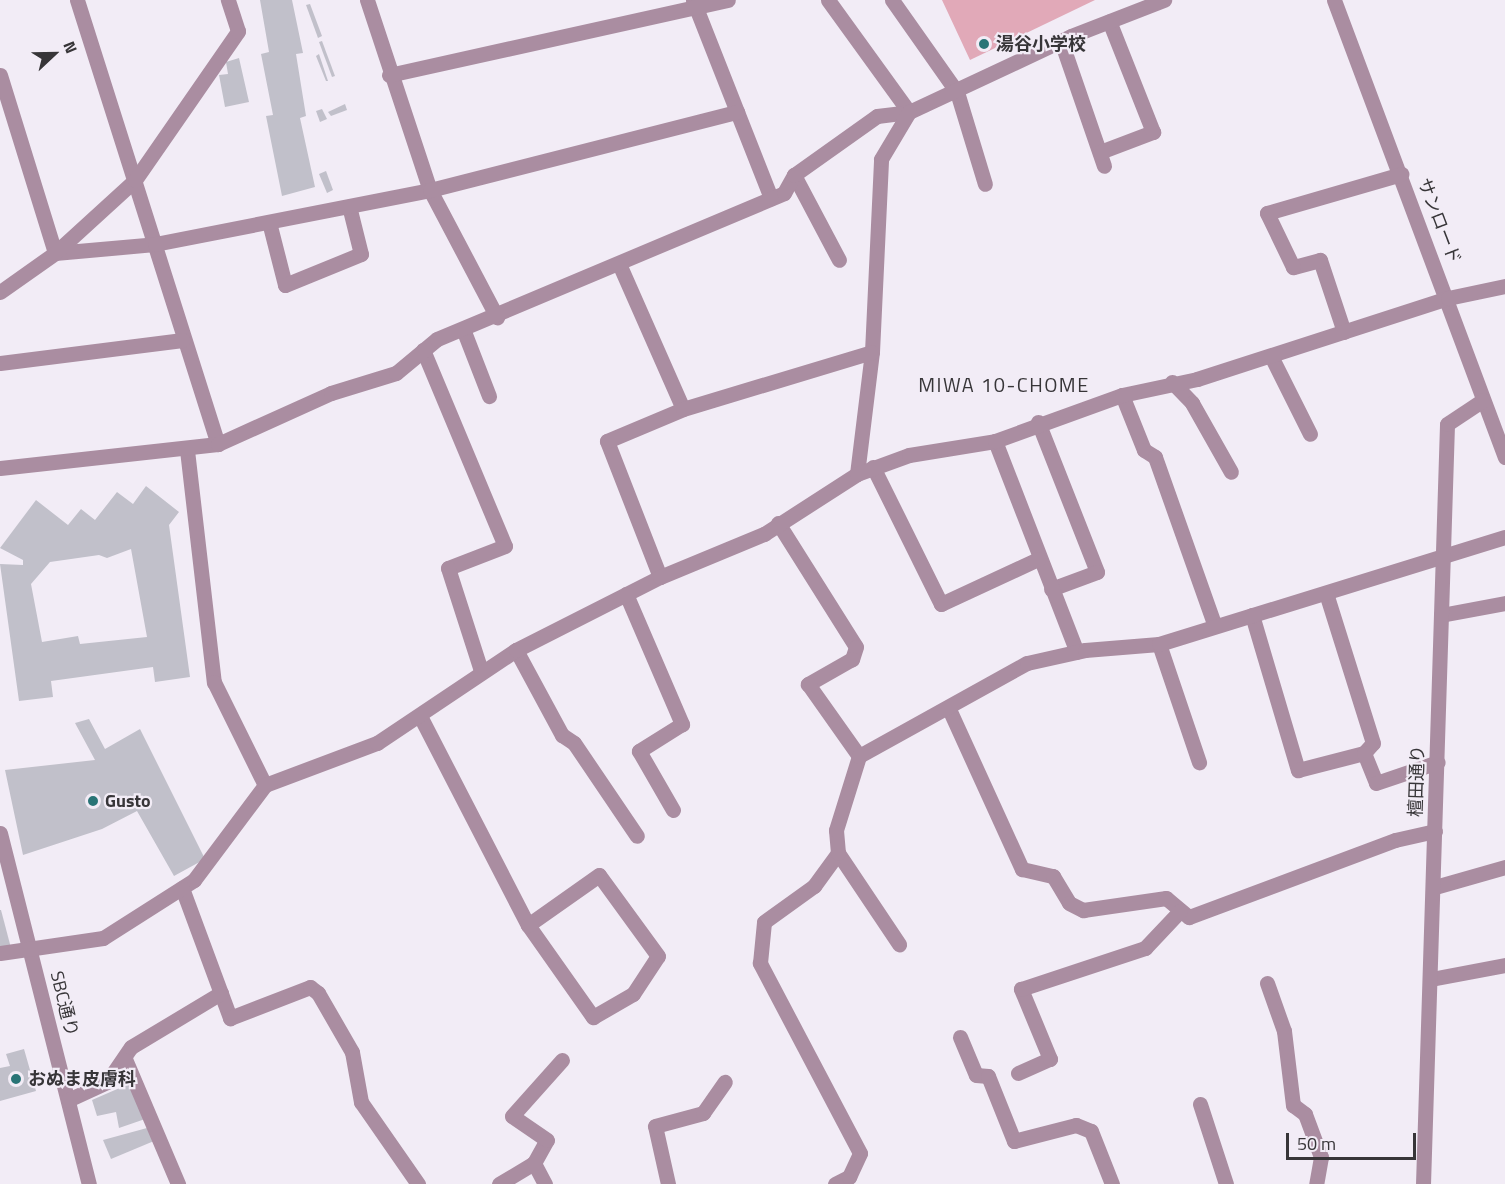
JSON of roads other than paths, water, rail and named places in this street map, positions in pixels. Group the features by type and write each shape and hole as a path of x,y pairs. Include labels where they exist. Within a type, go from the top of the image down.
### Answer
{"street":[{"path":"77,0 155,244 183,340 218,444"},
{"path":"0,292 55,253 135,180 238,31 228,0"},
{"path":"367,0 389,75 430,190 497,317"},
{"path":"389,75 695,4 728,0"},
{"path":"828,0 909,111"},
{"path":"892,0 957,92 986,184"},
{"path":"0,468 187,450 218,444 331,393 396,373 423,350 463,330 497,317 540,293 620,266 784,193 794,176 877,116 909,111 957,92 1061,41 1164,0"},
{"name":"サンロード","path":"1334,0 1448,298 1505,457"},
{"path":"695,4 771,198"},
{"path":"1061,41 1102,159 1153,132 1109,21"},
{"path":"0,75 55,253"},
{"path":"857,474 872,352 881,159 909,111"},
{"path":"55,253 155,244 430,190 737,112"},
{"path":"1344,332 1320,260 1293,267 1267,213 1401,174"},
{"path":"794,176 839,260"},
{"path":"269,222 285,285 361,254 349,206"},
{"path":"620,266 683,409"},
{"path":"0,953 103,938 195,880 265,785 377,744 420,716 481,670 516,650 660,577 778,523 857,474 873,467 995,441 1038,422 1122,395 1271,356 1448,298 1505,286"},
{"path":"463,330 489,396"},
{"path":"0,363 183,340"},
{"path":"423,350 505,546 448,568 481,670"},
{"path":"660,577 608,441 683,409 872,352"},
{"path":"1271,356 1310,434"},
{"path":"1172,382 1192,404 1231,472"},
{"path":"1122,395 1144,450 1155,457 1215,626"},
{"name":"檀田通り","path":"1423,1184 1435,887 1447,424 1483,400"},
{"path":"1038,422 1097,572 1051,589"},
{"path":"995,441 1038,559 1077,651"},
{"path":"187,450 214,682 265,785"},
{"path":"873,467 941,604 1038,559"},
{"path":"778,523 856,647 852,659 808,684 859,756"},
{"path":"899,944 838,853 836,830 859,756 949,709 1027,663 1077,651 1159,644 1505,537"},
{"path":"1252,615 1298,770 1364,753 1373,743 1326,593"},
{"path":"626,594 682,724 639,751 673,810"},
{"path":"1442,615 1505,603"},
{"path":"1159,644 1199,762"},
{"path":"516,650 562,735 574,743 637,836"},
{"path":"949,709 1022,869 1053,876 1073,908 1166,898 1189,917 1395,840 1435,831"},
{"path":"420,716 528,925 593,1017 633,994 658,956 599,875 528,925"},
{"path":"1364,753 1376,783 1438,762"},
{"name":"SBC通り","path":"0,833 89,1184"},
{"path":"835,1184 849,1178 860,1153 760,963 764,922 814,886 838,853"},
{"path":"1435,887 1505,867"},
{"path":"182,888 230,1018 310,987 318,993 352,1052 361,1102 418,1184"},
{"path":"1018,1073 1050,1059 1021,990 1145,948 1180,911"},
{"path":"1431,979 1505,965"},
{"path":"1267,983 1284,1031 1293,1105 1305,1114 1321,1157 1316,1184"},
{"path":"68,1100 107,1082 148,1034 221,993"},
{"path":"960,1037 976,1075 988,1076 1014,1141 1076,1125 1090,1131 1112,1184"},
{"path":"125,1059 178,1184"},
{"path":"499,1184 534,1163 547,1140 512,1116 562,1060"},
{"path":"668,1184 655,1126 703,1113 725,1082"},
{"path":"1200,1104 1226,1184"},
{"path":"534,1163 545,1184"}],"place":[{"name":"湯谷小学校","path":"984,44"},
{"name":"Gusto","path":"93,801"},
{"name":"おぬま皮膚科","path":"16,1079"}],"district":[{"name":"MIWA 10-CHOME","path":"1004,384"}]}
